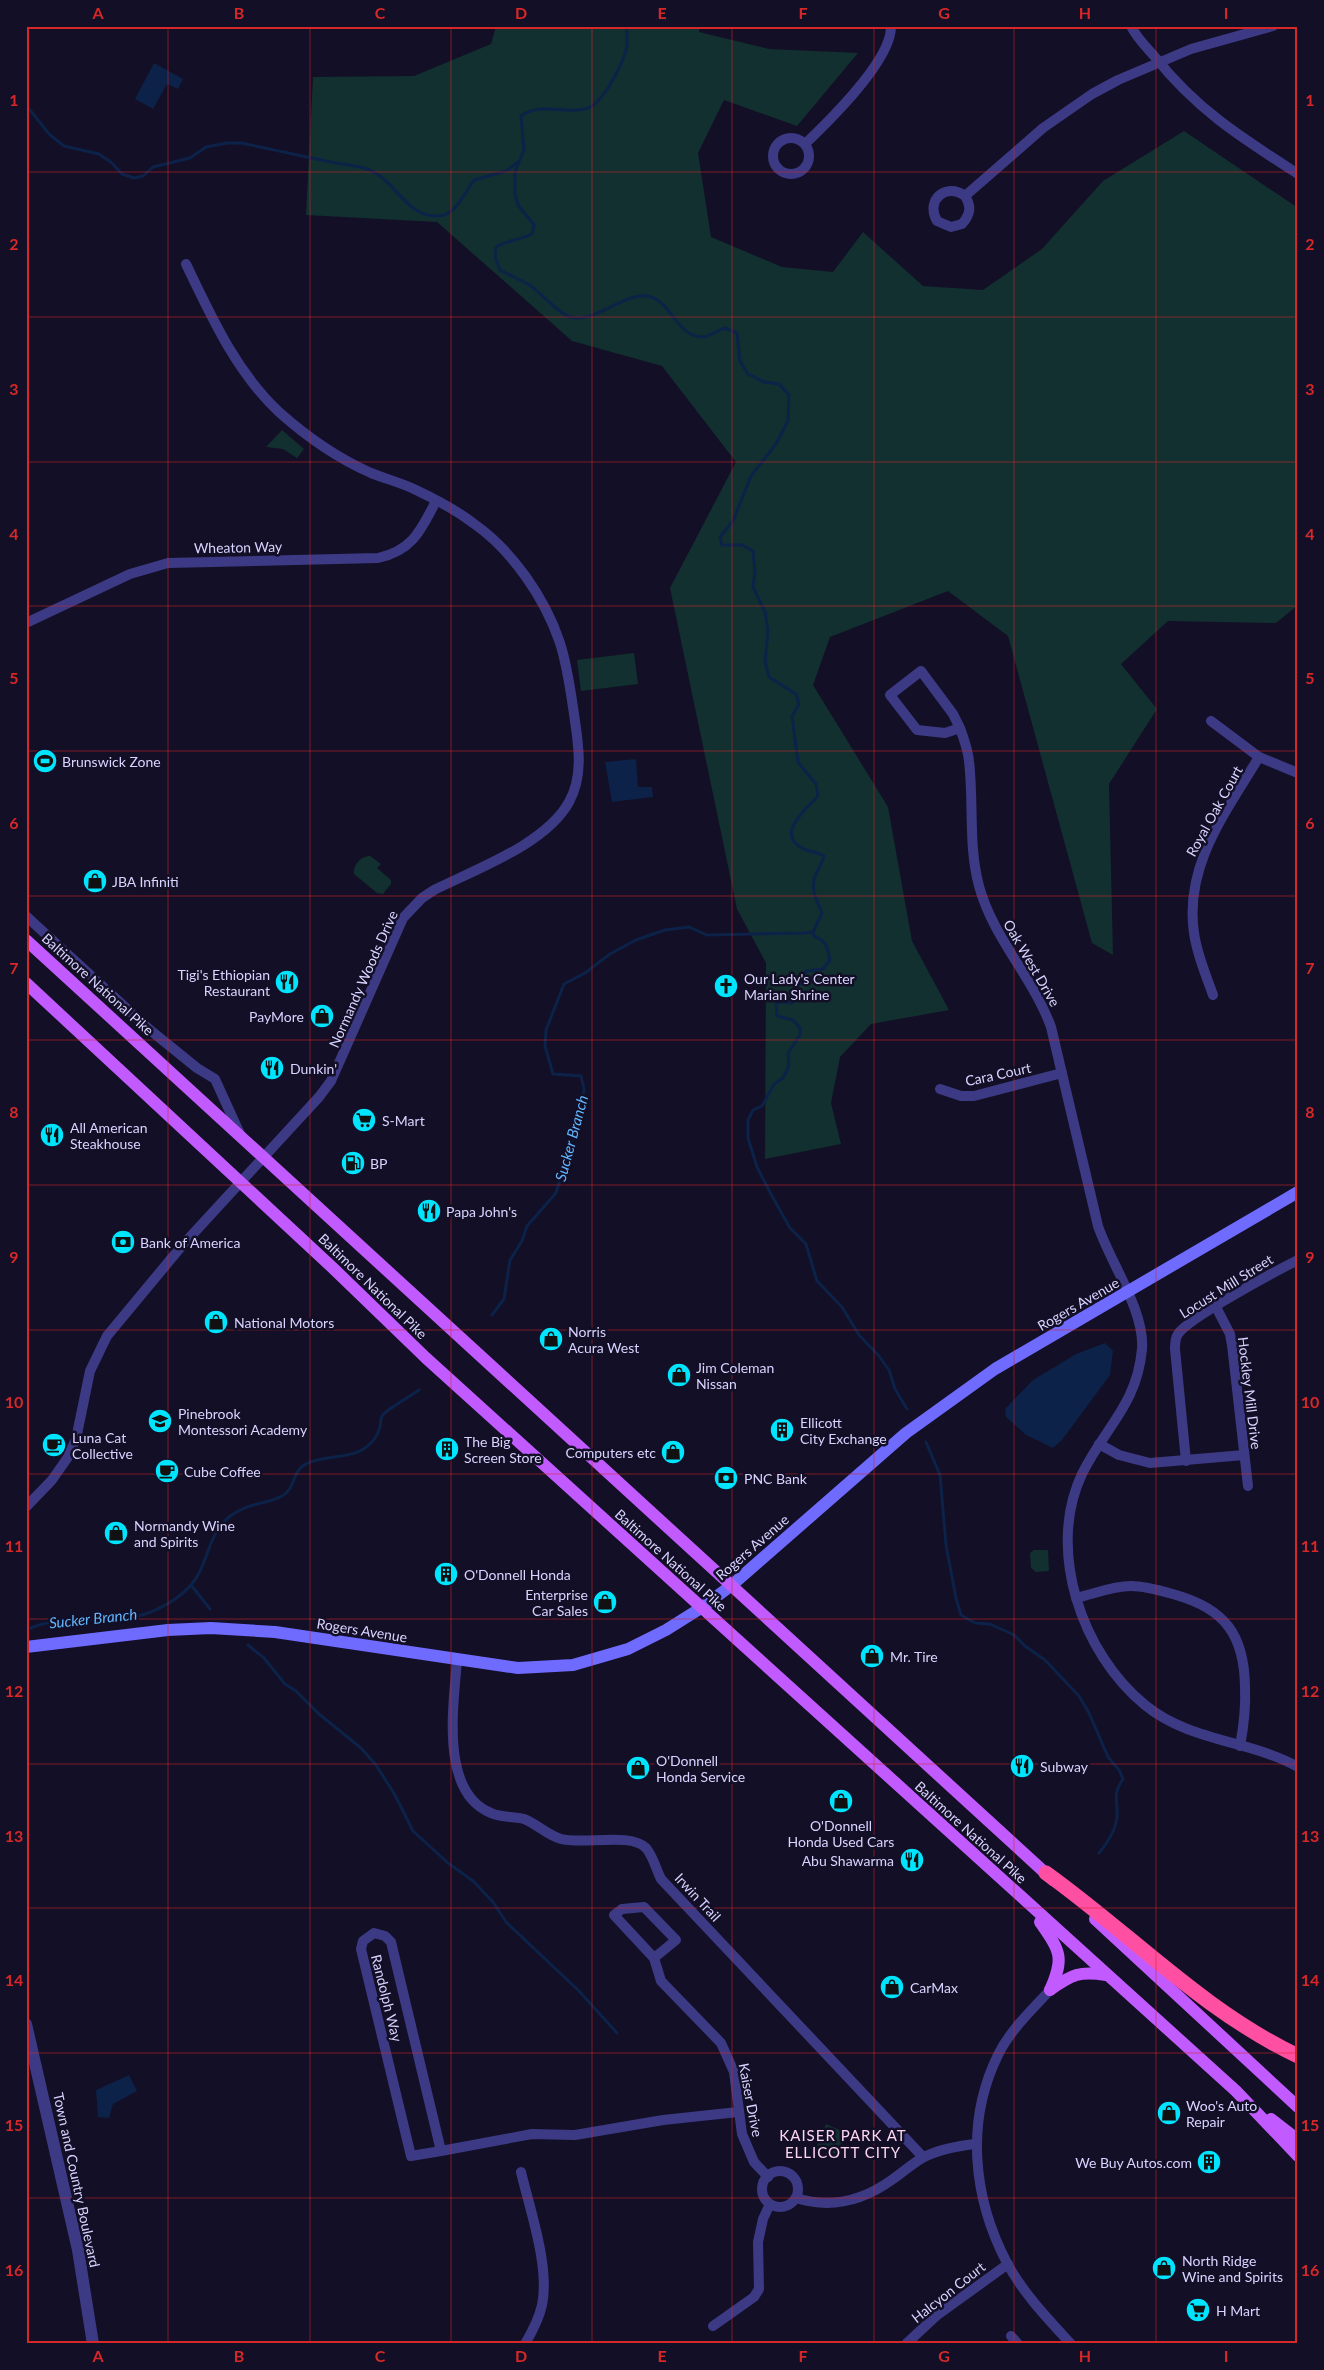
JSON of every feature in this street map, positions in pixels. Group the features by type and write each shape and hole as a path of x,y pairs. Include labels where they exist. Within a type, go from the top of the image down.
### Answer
{"highway":[{"path":"1046,1873 1088,1903 1213,2006 1243,2027 1298,2056"}],"main road":[{"name":"Baltimore National Pike","path":"26,940 240,1134 1298,2106"},
{"name":"Baltimore National Pike","path":"26,983 241,1182 432,1363 1025,1902 1236,2091 1298,2156"},
{"name":"Rogers Avenue","path":"26,1648 168,1630 227,1628 274,1632 518,1668 547,1668 589,1662 646,1642 701,1608 732,1585 888,1447 929,1415 995,1369 1298,1192"},
{"path":"1025,1902 1058,1950 1059,1970 1050,1990"},
{"path":"1050,1990 1067,1978 1078,1974 1088,1972 1106,1975"},
{"path":"1236,2091 1298,2140"}],"street":[{"path":"805,144 838,111 882,56 887,45 890,26"},
{"path":"965,196 1043,128 1069,109 1118,80 1202,45 1274,26"},
{"path":"1129,27 1195,102 1220,123 1298,174"},
{"name":"Normandy Woods Drive","path":"26,1507 52,1480 68,1456 76,1439 90,1371 107,1336 169,1261 319,1097 331,1081 395,934 412,907 434,890 533,840 549,828 568,803 575,788 579,769 571,688 560,642 550,619 524,576 501,547 474,523 436,501 331,452 278,411 258,390 233,354 186,264"},
{"name":"Wheaton Way","path":"26,623 130,574 168,562 378,558 391,555 410,543 420,531 436,501"},
{"name":"Oak West Drive","path":"960,728 945,733 917,730 890,695 921,671 953,714 960,728 969,762 970,833 979,887 997,932 1044,1008 1062,1073 1098,1226 1137,1317 1142,1347 1138,1379 1122,1413 1099,1444 1082,1475 1071,1506 1069,1541 1076,1598 1088,1634 1098,1653 1114,1674 1139,1700 1160,1716 1202,1736 1280,1757 1298,1767"},
{"path":"1211,721 1259,757 1298,773"},
{"name":"Royal Oak Court","path":"1213,995 1194,934 1192,893 1204,851 1259,757"},
{"path":"26,916 150,1030 197,1068 215,1079 240,1134"},
{"name":"Cara Court","path":"940,1089 961,1096 974,1096 1062,1073"},
{"name":"Locust Mill Street","path":"1186,1461 1175,1342 1177,1334 1185,1326 1216,1307 1298,1260"},
{"name":"Hockley Mill Drive","path":"1216,1307 1230,1334 1232,1345 1248,1486"},
{"path":"1099,1444 1133,1460 1150,1463 1244,1455"},
{"path":"1076,1598 1112,1588 1142,1587 1184,1597 1203,1605 1219,1615 1236,1637 1242,1653 1246,1719 1240,1746"},
{"name":"Irwin Trail","path":"456,1660 452,1748 465,1788 472,1800 491,1814 525,1820 560,1839 572,1841 628,1840 638,1842 646,1848 661,1879 923,2157"},
{"name":"Kaiser Drive","path":"654,1958 676,1940 644,1907 622,1908 614,1915 654,1958 661,1981 721,2043 734,2072 738,2112 747,2148 754,2162 768,2177"},
{"name":"Randolph Way","path":"441,2151 391,1942 385,1936 374,1933 363,1941 361,1949 411,2156 441,2151 532,2134 575,2135 663,2120 738,2112"},
{"path":"1050,1990 1023,2019 998,2054 978,2112 975,2144 984,2204 1008,2264 1027,2293 1071,2344"},
{"name":"Town and Country Boulevard","path":"26,2024 66,2192 93,2344"},
{"path":"796,2198 825,2204 843,2203 875,2191 923,2157 943,2150 975,2144"},
{"path":"521,2172 542,2266 544,2286 542,2306 535,2326 525,2344"},
{"path":"778,2172 789,2174 798,2185 796,2198 789,2205 783,2207 770,2204 762,2190 768,2177 778,2172"},
{"path":"713,2326 754,2297 759,2289 758,2242 763,2219 770,2204"},
{"name":"Halcyon Court","path":"906,2344 943,2310 1008,2264"}],"green space":[{"path":"496,26 699,26 699,32 769,49 858,53 797,126 724,100 698,153 711,237 782,267 833,272 863,232 923,286 983,290 1042,249 1103,181 1184,131 1298,208 1298,605 1276,623 1168,621 1121,664 1157,709 1109,784 1113,955 1092,943 1008,636 948,591 830,637 813,685 888,807 912,941 949,1010 871,1024 840,1057 831,1103 841,1144 765,1159 766,963 737,909 670,588 736,462 662,366 572,341 437,222 306,215 313,77 414,76 491,44"},
{"path":"282,430 304,449 297,458 283,449 266,447"},
{"path":"634,653 638,684 581,691 577,660"},
{"path":"370,856 381,864 377,868 391,880 391,884 383,894 377,893 354,874 358,862"},
{"path":"1034,1550 1048,1550 1049,1571 1036,1572 1031,1568 1030,1553"},
{"path":"826,2124 846,2133 837,2155 817,2146"}],"water":[{"path":"154,63 183,79 178,89 167,84 153,109 135,99"},
{"path":"636,759 638,787 652,787 653,797 612,802 605,762"},
{"path":"1105,1343 1113,1351 1110,1375 1062,1440 1053,1448 1026,1435 1006,1417 1005,1409 1033,1380 1076,1354"},
{"path":"129,2075 137,2091 113,2104 109,2118 98,2117 96,2090"}],"waterway":[{"name":"Sucker Branch","path":"492,1315 504,1299 510,1260 522,1241 527,1226 556,1193 582,1106 584,1089 581,1076 553,1074 545,1046 546,1030 564,984 585,973 610,954 636,940 665,930 689,927 707,935 804,933 813,932 822,913 814,894 813,884 824,856 802,848 794,842 791,836 795,822 818,796 816,784 798,762 792,716 799,704 796,694 769,677 765,662 768,631 765,612 753,587 755,572 753,551 742,545 722,545 720,537 733,521 751,476 776,444 788,421 789,395 779,384 764,382 748,374 740,361 737,333 725,328 704,337 695,336 680,326 663,304 647,296 628,299 589,316 570,317 559,311 528,284 500,270 495,257 496,247 532,234 534,225 518,205 515,194 515,172 524,150 521,116 528,112 544,109 585,109 598,101 616,74 624,57 627,44 626,26"},
{"path":"26,105 49,134 64,146 99,154 112,163 122,174 134,178 143,176 153,167 190,158 206,147 227,143 241,143 367,169 381,176 410,206 428,215 445,215 460,202 474,180 506,171 518,162"},
{"path":"813,932 814,936 826,945 830,960 823,969 806,971 803,981 794,990 796,997 793,1003 780,1002 776,1004 777,1016 793,1020 800,1028 800,1035 788,1053 789,1066 783,1078 774,1084 762,1106 753,1110 748,1120 748,1138 757,1167 772,1196 790,1228 806,1244 817,1281 842,1307 859,1335 879,1356 889,1370 895,1389 907,1409"},
{"name":"Sucker Branch","path":"26,1630 41,1624 57,1621 138,1616 166,1604 191,1585 202,1566 214,1536 229,1517 250,1506 282,1496 289,1489 298,1471 306,1464 321,1459 352,1454 365,1448 376,1436 380,1427 381,1417 384,1413 419,1390"},
{"path":"926,1442 940,1475 946,1545 961,1615 975,1623 990,1624 1014,1635 1025,1646 1045,1660 1079,1696 1089,1713 1108,1757 1119,1770 1123,1779 1117,1794 1115,1826 1108,1841 1099,1853"},
{"path":"191,1585 210,1609"},
{"path":"248,1645 264,1658 285,1684 296,1691 319,1714 361,1748 376,1765 395,1795 413,1831 448,1863 473,1881 493,1902 506,1922 579,1991 617,2033"}],"place":[{"name":"Brunswick Zone","path":"45,761"},
{"name":"JBA Infiniti","path":"95,881"},
{"name":"Tigi's Ethiopian Restaurant","path":"287,982"},
{"name":"Our Lady's Center Marian Shrine","path":"726,986"},
{"name":"PayMore","path":"322,1016"},
{"name":"Dunkin'","path":"272,1068"},
{"name":"S-Mart","path":"364,1120"},
{"name":"All American Steakhouse","path":"52,1135"},
{"name":"BP","path":"353,1163"},
{"name":"Papa John's","path":"429,1211"},
{"name":"Bank of America","path":"123,1242"},
{"name":"National Motors","path":"216,1322"},
{"name":"Norris Acura West","path":"551,1339"},
{"name":"Jim Coleman Nissan","path":"679,1375"},
{"name":"Pinebrook Montessori Academy","path":"160,1421"},
{"name":"Ellicott City Exchange","path":"782,1430"},
{"name":"Luna Cat Collective","path":"54,1445"},
{"name":"The Big Screen Store","path":"447,1449"},
{"name":"Computers etc","path":"673,1452"},
{"name":"Cube Coffee","path":"167,1471"},
{"name":"PNC Bank","path":"726,1478"},
{"name":"Normandy Wine and Spirits","path":"116,1533"},
{"name":"O'Donnell Honda","path":"446,1574"},
{"name":"Enterprise Car Sales","path":"605,1602"},
{"name":"Mr. Tire","path":"872,1656"},
{"name":"Subway","path":"1022,1766"},
{"name":"O'Donnell Honda Service","path":"638,1768"},
{"name":"O'Donnell Honda Used Cars","path":"841,1801"},
{"name":"Abu Shawarma","path":"912,1860"},
{"name":"CarMax","path":"892,1987"},
{"name":"Woo's Auto Repair","path":"1169,2113"},
{"name":"We Buy Autos.com","path":"1209,2162"},
{"name":"North Ridge Wine and Spirits","path":"1164,2268"},
{"name":"H Mart","path":"1198,2310"}],"district":[{"name":"KAISER PARK AT ELLICOTT CITY","path":"843,2144"}]}
